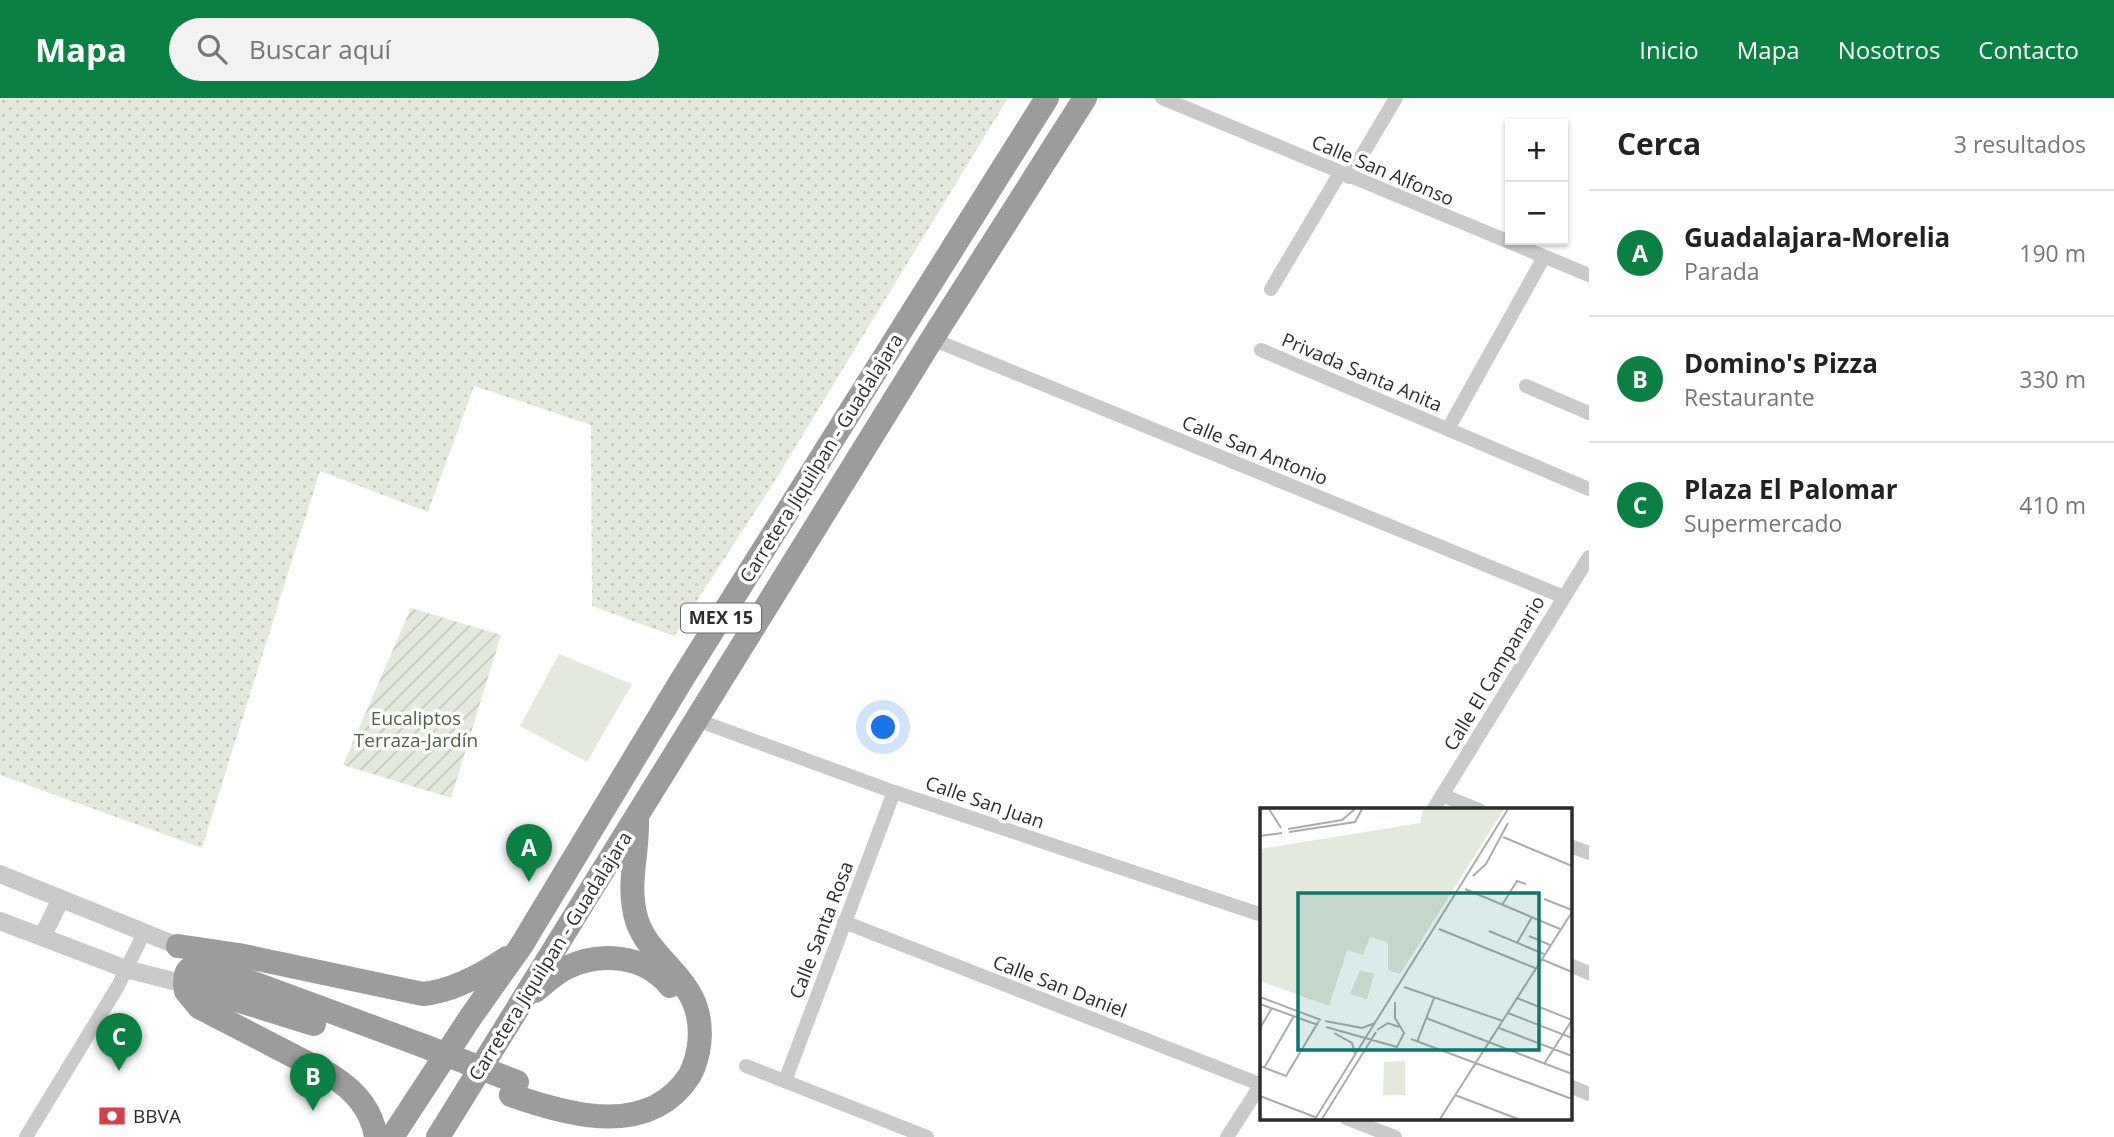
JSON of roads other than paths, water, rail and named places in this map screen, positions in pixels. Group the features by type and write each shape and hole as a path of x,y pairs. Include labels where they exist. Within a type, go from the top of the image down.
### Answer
{"highway":[{"name":"Carretera Jiquilpan - Guadalajara","path":"392,1137 521,946 681,681 1047,98"},
{"name":"Carretera Jiquilpan - Guadalajara","path":"438,1137 932,339 1085,98"},
{"path":"376,1137 363,1105 342,1083 199,1007 189,997 185,984 186,973 190,968 201,966 248,983 514,1088 586,1121 607,1124 650,1116 669,1103 683,1086 693,1067 700,1034 697,1010 692,998 682,981 654,950 638,922 632,873 637,816"},
{"path":"178,946 250,957 423,994 449,989 483,973 521,946"},
{"path":"178,946 248,983"},
{"path":"514,1088 605,1110 628,1107 648,1099 671,1081 681,1064 686,1044 682,1011 672,988 654,971 624,959 595,959 576,964 557,973 522,1003"},
{"path":"185,984 422,1052"}],"street":[{"name":"Calle San Alfonso","path":"1162,98 1589,275"},
{"path":"1271,289 1396,98"},
{"path":"1448,429 1544,257"},
{"name":"Calle San Antonio","path":"932,339 1564,597"},
{"name":"Privada Santa Anita","path":"1261,350 1589,489"},
{"path":"1526,386 1589,413"},
{"name":"Calle El Campanario","path":"1434,808 1589,557"},
{"name":"Calle San Juan","path":"697,720 894,792 1260,914"},
{"name":"Calle Santa Rosa","path":"785,1082 894,792"},
{"path":"1442,795 1474,808"},
{"path":"1572,847 1589,853"},
{"path":"0,874 178,946"},
{"path":"41,937 61,899"},
{"path":"0,921 126,969 185,984"},
{"name":"Calle San Daniel","path":"844,922 1260,1084"},
{"path":"26,1137 118,986 144,933"},
{"path":"1572,966 1589,972"},
{"path":"746,1066 927,1137"},
{"path":"1227,1137 1260,1086"},
{"path":"1572,1087 1589,1094"},
{"path":"1349,1119 1395,1137"}],"place":[{"name":"Guadalajara-Morelia","path":"529,882"},
{"name":"Plaza El Palomar","path":"119,1071"},
{"name":"Domino's Pizza","path":"313,1111"},
{"name":"BBVA","path":"112,1116"}],"park label":[{"name":"Eucaliptos Terraza-Jardín","path":"416,729"}]}
